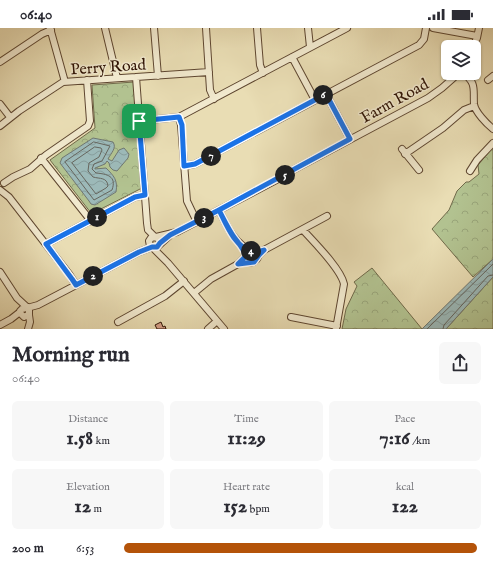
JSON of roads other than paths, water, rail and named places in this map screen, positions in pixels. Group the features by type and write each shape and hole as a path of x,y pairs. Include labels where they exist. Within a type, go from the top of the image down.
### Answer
{"street":[{"path":"105,28 117,78"},
{"path":"154,28 158,76"},
{"path":"206,28 210,90 214,99"},
{"path":"257,28 260,65 263,72"},
{"path":"308,28 310,47"},
{"path":"139,121 179,117 347,28"},
{"path":"184,166 195,164 419,45 424,39 426,28"},
{"path":"432,28 478,36"},
{"path":"476,40 479,28"},
{"path":"0,62 50,29 65,82"},
{"path":"292,57 315,100"},
{"name":"Perry Road","path":"0,126 59,84 65,82 209,72"},
{"path":"136,77 148,230 159,239 161,250 168,263"},
{"path":"76,285 9,197 1,184 30,169 42,158 89,125 87,80"},
{"name":"Farm Road","path":"160,244 170,235 428,98 451,80"},
{"path":"470,80 473,85 474,91 474,106 485,122 493,129"},
{"path":"326,94 350,139"},
{"path":"0,104 10,118"},
{"path":"419,170 404,152 442,128 464,110 474,106"},
{"path":"179,117 182,125 187,201 197,222"},
{"path":"470,171 477,160 493,143"},
{"path":"42,158 90,221"},
{"path":"46,244 135,197 145,195"},
{"path":"219,210 231,233 246,256 246,260 249,262"},
{"path":"194,293 211,279 238,264 248,252 264,250 327,216"},
{"path":"147,223 146,228 150,244 184,281 224,329"},
{"path":"291,317 337,327 344,284 338,271 303,230"},
{"name":"Farm Road","path":"155,237 170,235"},
{"path":"0,325 139,252 150,244 151,238 155,237"},
{"path":"150,244 157,247 160,244"},
{"path":"240,245 256,254 257,258"},
{"path":"238,264 254,262 264,250"},
{"path":"0,272 25,312 28,329"},
{"path":"118,322 166,296 184,281"},
{"path":"208,329 218,321"}],"water":[{"path":"93,138 113,142 114,148 108,159 112,161 119,150 124,148 129,154 128,158 117,171 110,167 107,161 105,164 95,168 106,168 111,173 115,178 116,192 95,205 91,204 60,163 62,158"},
{"path":"493,259 493,277 446,329 422,329"}]}
